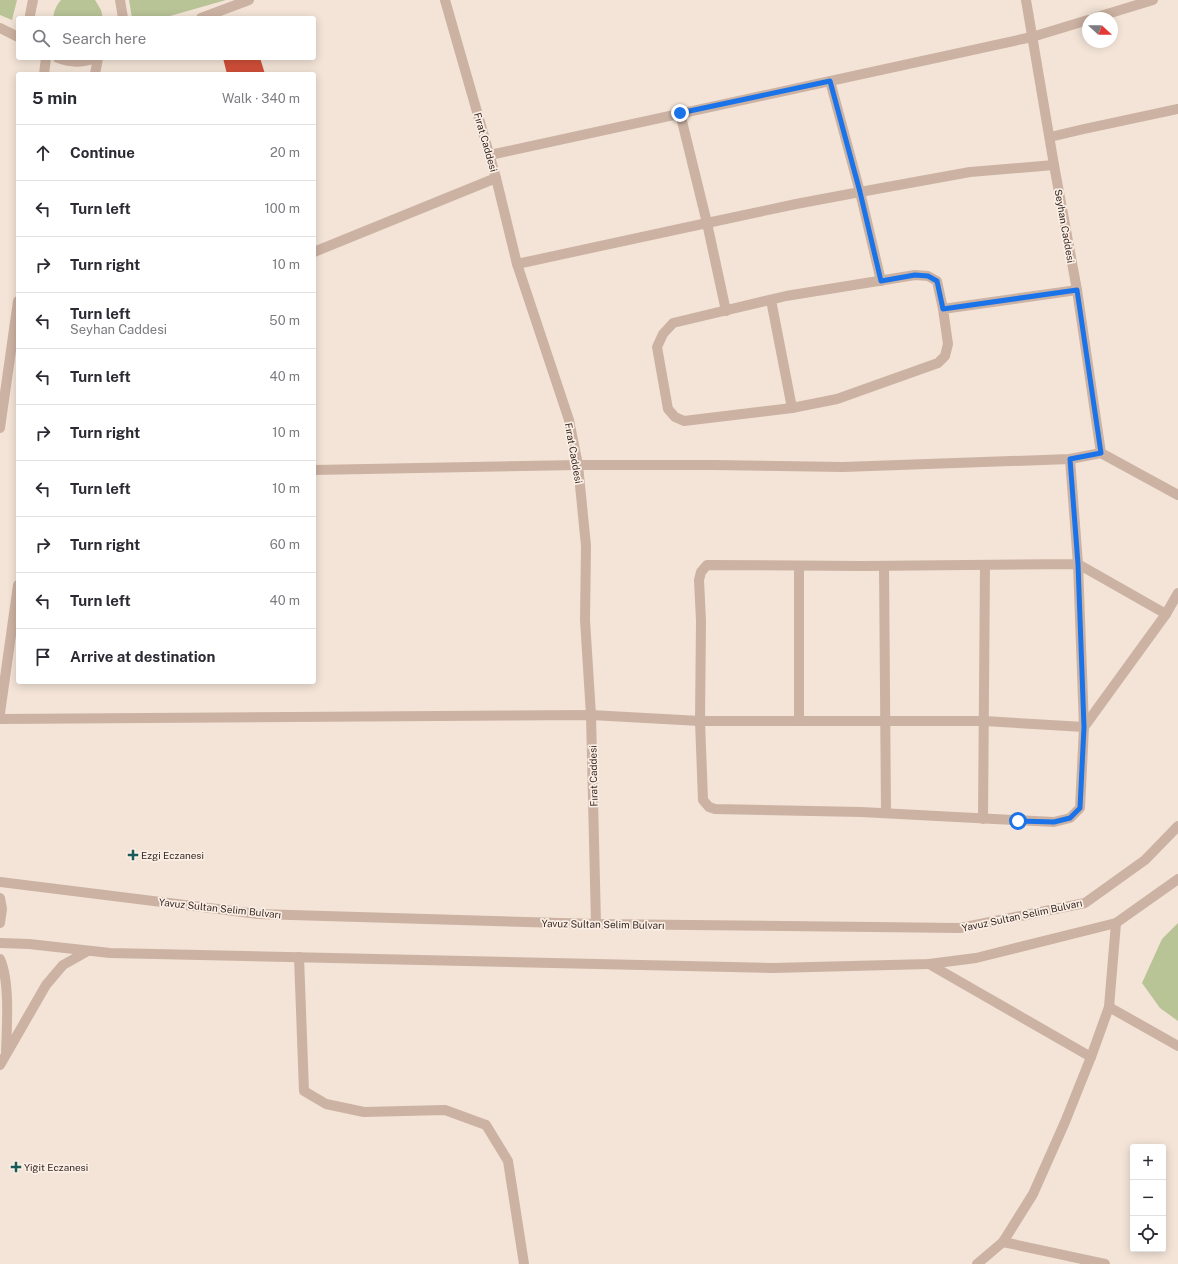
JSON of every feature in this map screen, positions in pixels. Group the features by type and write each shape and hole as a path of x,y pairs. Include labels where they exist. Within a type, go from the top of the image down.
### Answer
{"street":[{"path":"30,16 32,0"},
{"path":"120,0 122,3 123,16"},
{"path":"206,16 249,0"},
{"name":"Fırat Caddesi","path":"445,0 490,154 517,264 569,420 578,465 586,546 585,620 591,715 596,924"},
{"name":"Seyhan Caddesi","path":"1026,0 1077,290 1101,453"},
{"path":"1114,12 1153,0"},
{"path":"490,154 1032,37 1082,22"},
{"path":"0,28 16,36"},
{"path":"44,72 46,60"},
{"path":"65,60 72,62 88,60"},
{"path":"95,72 98,60"},
{"path":"830,81 860,192 881,281"},
{"path":"1050,137 1178,109"},
{"path":"680,113 707,223 726,311"},
{"path":"517,264 796,204 860,192 970,172 1054,166"},
{"path":"316,251 496,178"},
{"path":"915,275 928,276 937,281 948,344 945,356 938,363 837,399 792,408 684,422 675,417 668,409 657,347 663,334 673,323 786,296 881,281 915,275"},
{"path":"943,309 1077,290"},
{"path":"772,300 792,408"},
{"path":"0,428 16,315"},
{"path":"316,470 578,465 843,467 1070,459 1101,453 1178,495"},
{"path":"1070,459 1078,564 1084,727 1080,808 1070,818 1054,822 861,812 715,809 709,807 703,800 700,721 700,580 701,572 707,565 884,566 1078,564 1166,614"},
{"path":"983,819 985,565"},
{"path":"799,566 799,721"},
{"path":"884,566 886,813"},
{"path":"1084,727 1166,614 1178,593"},
{"path":"0,713 16,599"},
{"path":"0,719 591,715 700,721 984,721 1084,727"},
{"name":"Yavuz Sultan Selim Bulvarı","path":"0,882 258,914 596,924 960,928 1085,903 1145,860 1178,826"},
{"path":"0,943 29,944 110,953 773,968 929,964 976,958 1116,923 1178,879"},
{"path":"0,898 2,909 0,923"},
{"path":"978,1264 1002,1242 1034,1194 1065,1122 1109,1007 1116,923"},
{"path":"0,1065 46,985 63,965 88,951"},
{"path":"299,957 304,1091 326,1104 364,1112 444,1110 486,1125 508,1161 524,1264"},
{"path":"0,959 4,967 7,1006 6,1053"},
{"path":"929,964 1091,1057"},
{"path":"1109,1007 1178,1046"},
{"path":"1002,1242 1105,1264"}],"green space":[{"path":"0,0 17,0 12,20 0,15"},
{"path":"61,0 95,0 102,16 53,16"},
{"path":"129,0 226,0 170,16 132,16"},
{"path":"1178,923 1178,1021 1160,1008 1142,983 1162,939"}],"building":[{"path":"224,60 261,60 264,72 226,72"}],"place":[{"name":"Ezgi Eczanesi","path":"133,855"},
{"name":"Yiğit Eczanesi","path":"16,1167"}],"route":[{"path":"680,113 830,81 860,192 881,281 915,275 928,276 937,281 943,309 1077,290 1101,453 1070,459 1078,564 1084,727 1080,808 1070,818 1054,822 1018,821"}]}
